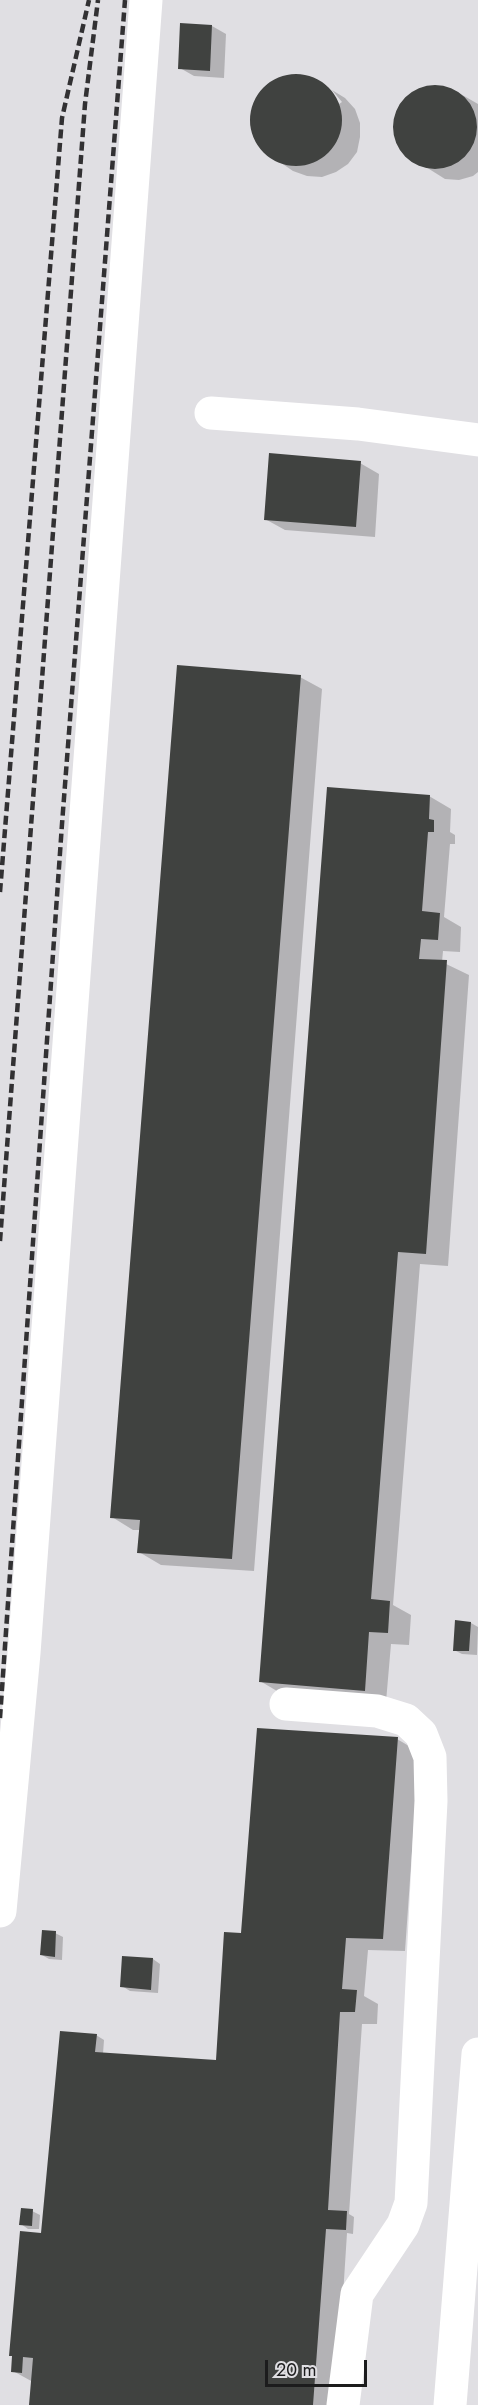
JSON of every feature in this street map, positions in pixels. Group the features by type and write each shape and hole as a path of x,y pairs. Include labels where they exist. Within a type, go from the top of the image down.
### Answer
{"lane":[{"path":"0,1911 24,1653 146,0"},
{"path":"211,413 358,424 478,440"},
{"path":"286,1704 377,1711 406,1720 421,1734 430,1757 431,1801 411,2203 402,2225 357,2294 344,2405"},
{"path":"450,2405 478,2054"}],"building":[{"path":"180,23 212,25 210,71 178,69"},
{"path":"296,74 314,77 329,87 339,102 342,120 339,138 329,153 314,163 296,166 278,163 263,153 253,138 250,120 253,102 263,87 278,77"},
{"path":"427,85 443,85 459,92 470,103 477,119 474,143 465,157 443,169 427,169 411,162 400,151 393,135 393,119 400,103 411,92"},
{"path":"269,453 361,461 356,527 264,520"},
{"path":"177,665 301,675 232,1559 137,1553 140,1520 110,1518"},
{"path":"327,787 430,795 429,819 434,820 434,832 428,832 422,911 440,913 438,940 421,939 419,959 447,960 426,1254 398,1252 371,1599 390,1601 388,1633 369,1632 365,1691 259,1682"},
{"path":"455,1620 471,1622 469,1651 453,1651"},
{"path":"257,1728 398,1737 383,1939 346,1938 342,1989 357,1990 355,2012 340,2012 328,2210 347,2211 346,2230 326,2229 313,2405 29,2405 33,2358 23,2357 22,2373 11,2372 12,2356 9,2356 20,2231 41,2233 60,2031 97,2034 95,2052 216,2060 224,1932 241,1933"},
{"path":"42,1930 56,1931 55,1957 40,1955"},
{"path":"122,1956 153,1958 151,1990 120,1987"},
{"path":"21,2208 33,2209 32,2226 19,2225"}],"railway":[{"path":"0,892 62,118 89,0"},
{"path":"0,1241 85,104 98,0"},
{"path":"0,1718 62,824 125,0"}]}
